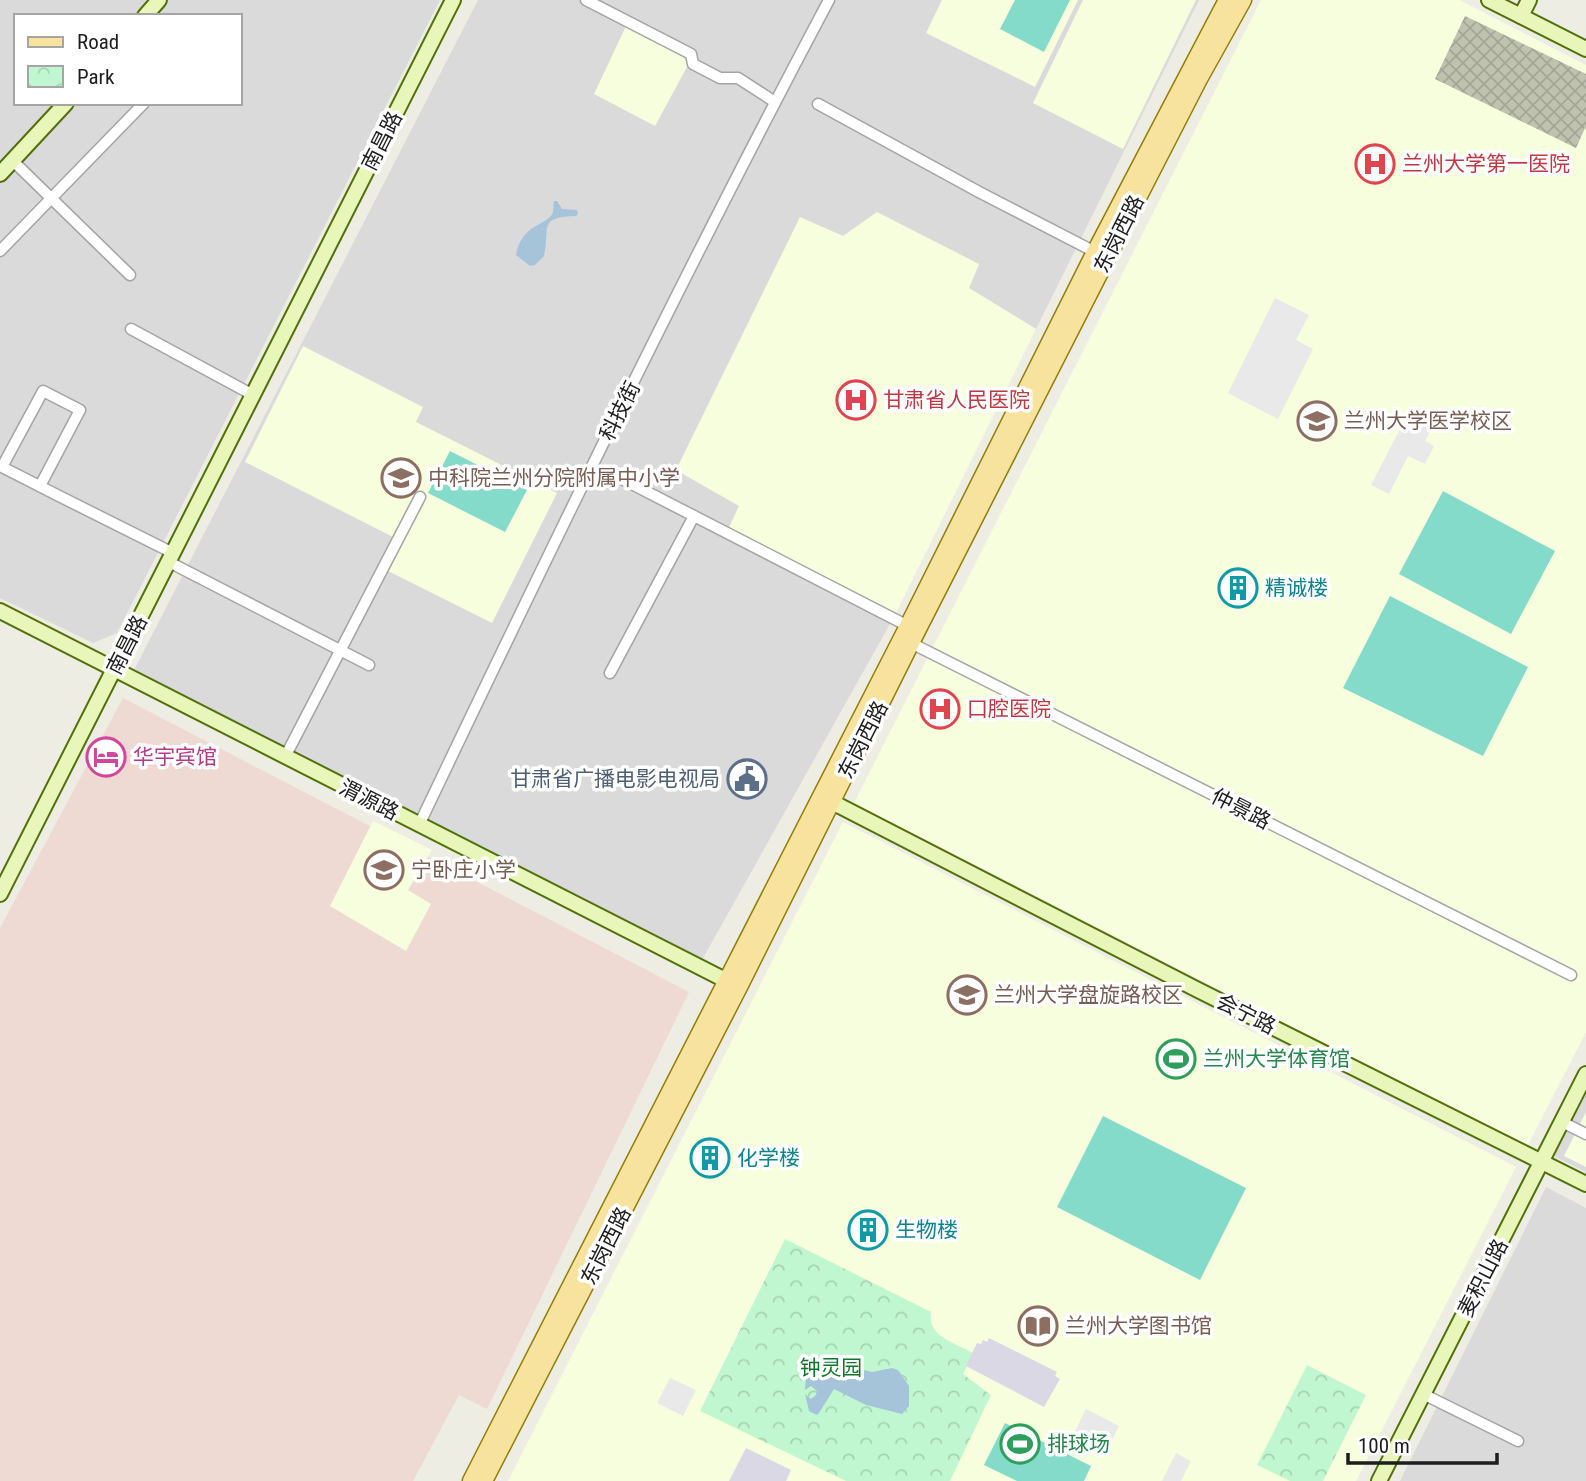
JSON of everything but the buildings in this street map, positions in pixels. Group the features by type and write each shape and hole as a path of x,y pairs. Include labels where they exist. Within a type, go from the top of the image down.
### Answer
{"main road":[{"name":"东岗西路","path":"484,1481 1095,252 1227,0"},
{"name":"东岗西路","path":"471,1481 732,984 832,802 1199,79 1243,0"}],"street":[{"path":"147,14 159,0"},
{"name":"南昌路","path":"0,894 453,0"},
{"path":"586,0 691,54 693,64 720,78 738,78 775,102"},
{"name":"科技街","path":"419,825 582,486 829,0"},
{"path":"1489,0 1586,49"},
{"path":"1521,16 1529,0"},
{"path":"818,104 1095,252"},
{"path":"0,174 64,105"},
{"path":"0,251 142,105"},
{"path":"13,160 130,275"},
{"path":"131,329 253,395"},
{"path":"40,486 80,410 43,391 2,467 369,665"},
{"path":"622,479 908,626"},
{"path":"285,757 419,497"},
{"path":"610,673 694,516"},
{"name":"渭源路","path":"0,611 113,671 732,984"},
{"name":"仲景路","path":"911,643 1572,975"},
{"name":"会宁路","path":"832,802 1198,990 1586,1184"},
{"name":"麦积山路","path":"1379,1481 1586,1074"},
{"path":"1562,1122 1586,1134"},
{"path":"1423,1394 1518,1441"}],"shaded area":[{"path":"0,0 440,0 117,633 93,643 0,598 0,181 62,115 0,171"},
{"path":"478,0 1199,0 1036,329 969,288 979,264 843,236 799,218 739,506 729,527 895,615 702,960 134,670"},
{"path":"942,0 1078,0 1035,87 926,33"},
{"path":"1015,0 1070,0 1044,52 1000,29"},
{"path":"1083,0 1196,0 1123,149 1033,103"},
{"name":"兰州大学医学校区","path":"1261,0 1459,0 1586,65 1586,1032 1527,1147 854,803"},
{"path":"1465,16 1586,74 1586,126 1576,148 1435,79"},
{"path":"627,24 682,53 688,65 655,126 594,94"},
{"path":"554,201 557,201 562,209 577,210 578,214 550,222 544,256 530,266 516,255 519,244 529,231 551,217"},
{"name":"甘肃省人民医院","path":"877,212 979,264 969,288 1036,329 895,615 729,528 739,506 676,470 800,217 843,236"},
{"path":"1275,298 1309,315 1296,340 1313,349 1278,419 1228,393"},
{"name":"中科院兰州分院附属中小学","path":"303,346 423,407 416,422 557,493 492,623 386,570 401,541 245,462"},
{"path":"1409,412 1433,425 1425,441 1434,446 1425,464 1408,456 1389,494 1371,485"},
{"path":"450,451 527,490 505,532 428,493"},
{"path":"1443,491 1555,551 1511,634 1399,574"},
{"path":"1390,596 1528,667 1483,756 1343,688"},
{"path":"123,698 689,992 487,1409 459,1395 413,1481 0,1481 0,928"},
{"name":"宁卧庄小学","path":"373,821 432,850 408,890 431,904 406,951 330,906"},
{"name":"兰州大学盘旋路校区","path":"843,822 1516,1167 1356,1481 508,1481"},
{"path":"1586,1094 1586,1172 1554,1156"},
{"path":"1586,1112 1586,1167 1564,1156"},
{"path":"1103,1116 1246,1188 1200,1280 1057,1207"},
{"path":"1546,1187 1586,1208 1586,1481 1400,1481"},
{"path":"989,1338 1057,1372 1055,1376 1060,1379 1044,1407 966,1366 977,1343 981,1344 983,1340 987,1342"},
{"path":"843,1365 872,1372 892,1368 898,1370 909,1386 909,1406 902,1414 866,1405 834,1389 817,1415 809,1411 805,1394 811,1399 817,1391 811,1386 805,1390 806,1375 820,1369 826,1378"},
{"path":"670,1378 696,1390 683,1416 657,1403"},
{"path":"1086,1409 1119,1426 1107,1450 1074,1433"},
{"name":"排球场","path":"1005,1423 1091,1466 1084,1481 1017,1481 984,1465"},
{"path":"746,1448 791,1470 786,1481 729,1481"},
{"path":"1176,1453 1191,1461 1181,1481 1162,1481"}],"green space":[{"name":"钟灵园","path":"785,1239 931,1312 933,1327 938,1333 973,1353 963,1374 991,1395 950,1481 846,1481 700,1411"},
{"path":"1307,1365 1366,1395 1323,1481 1290,1481 1257,1465"}],"place":[{"name":"兰州大学第一医院","path":"1375,164"},
{"name":"甘肃省人民医院","path":"856,400"},
{"name":"兰州大学医学校区","path":"1317,421"},
{"name":"中科院兰州分院附属中小学","path":"401,478"},
{"name":"精诚楼","path":"1238,588"},
{"name":"口腔医院","path":"940,709"},
{"name":"华宇宾馆","path":"106,757"},
{"name":"甘肃省广播电影电视局","path":"747,779"},
{"name":"宁卧庄小学","path":"384,870"},
{"name":"兰州大学盘旋路校区","path":"967,995"},
{"name":"兰州大学体育馆","path":"1176,1059"},
{"name":"化学楼","path":"710,1158"},
{"name":"生物楼","path":"868,1230"},
{"name":"兰州大学图书馆","path":"1038,1326"},
{"name":"排球场","path":"1020,1444"}]}
